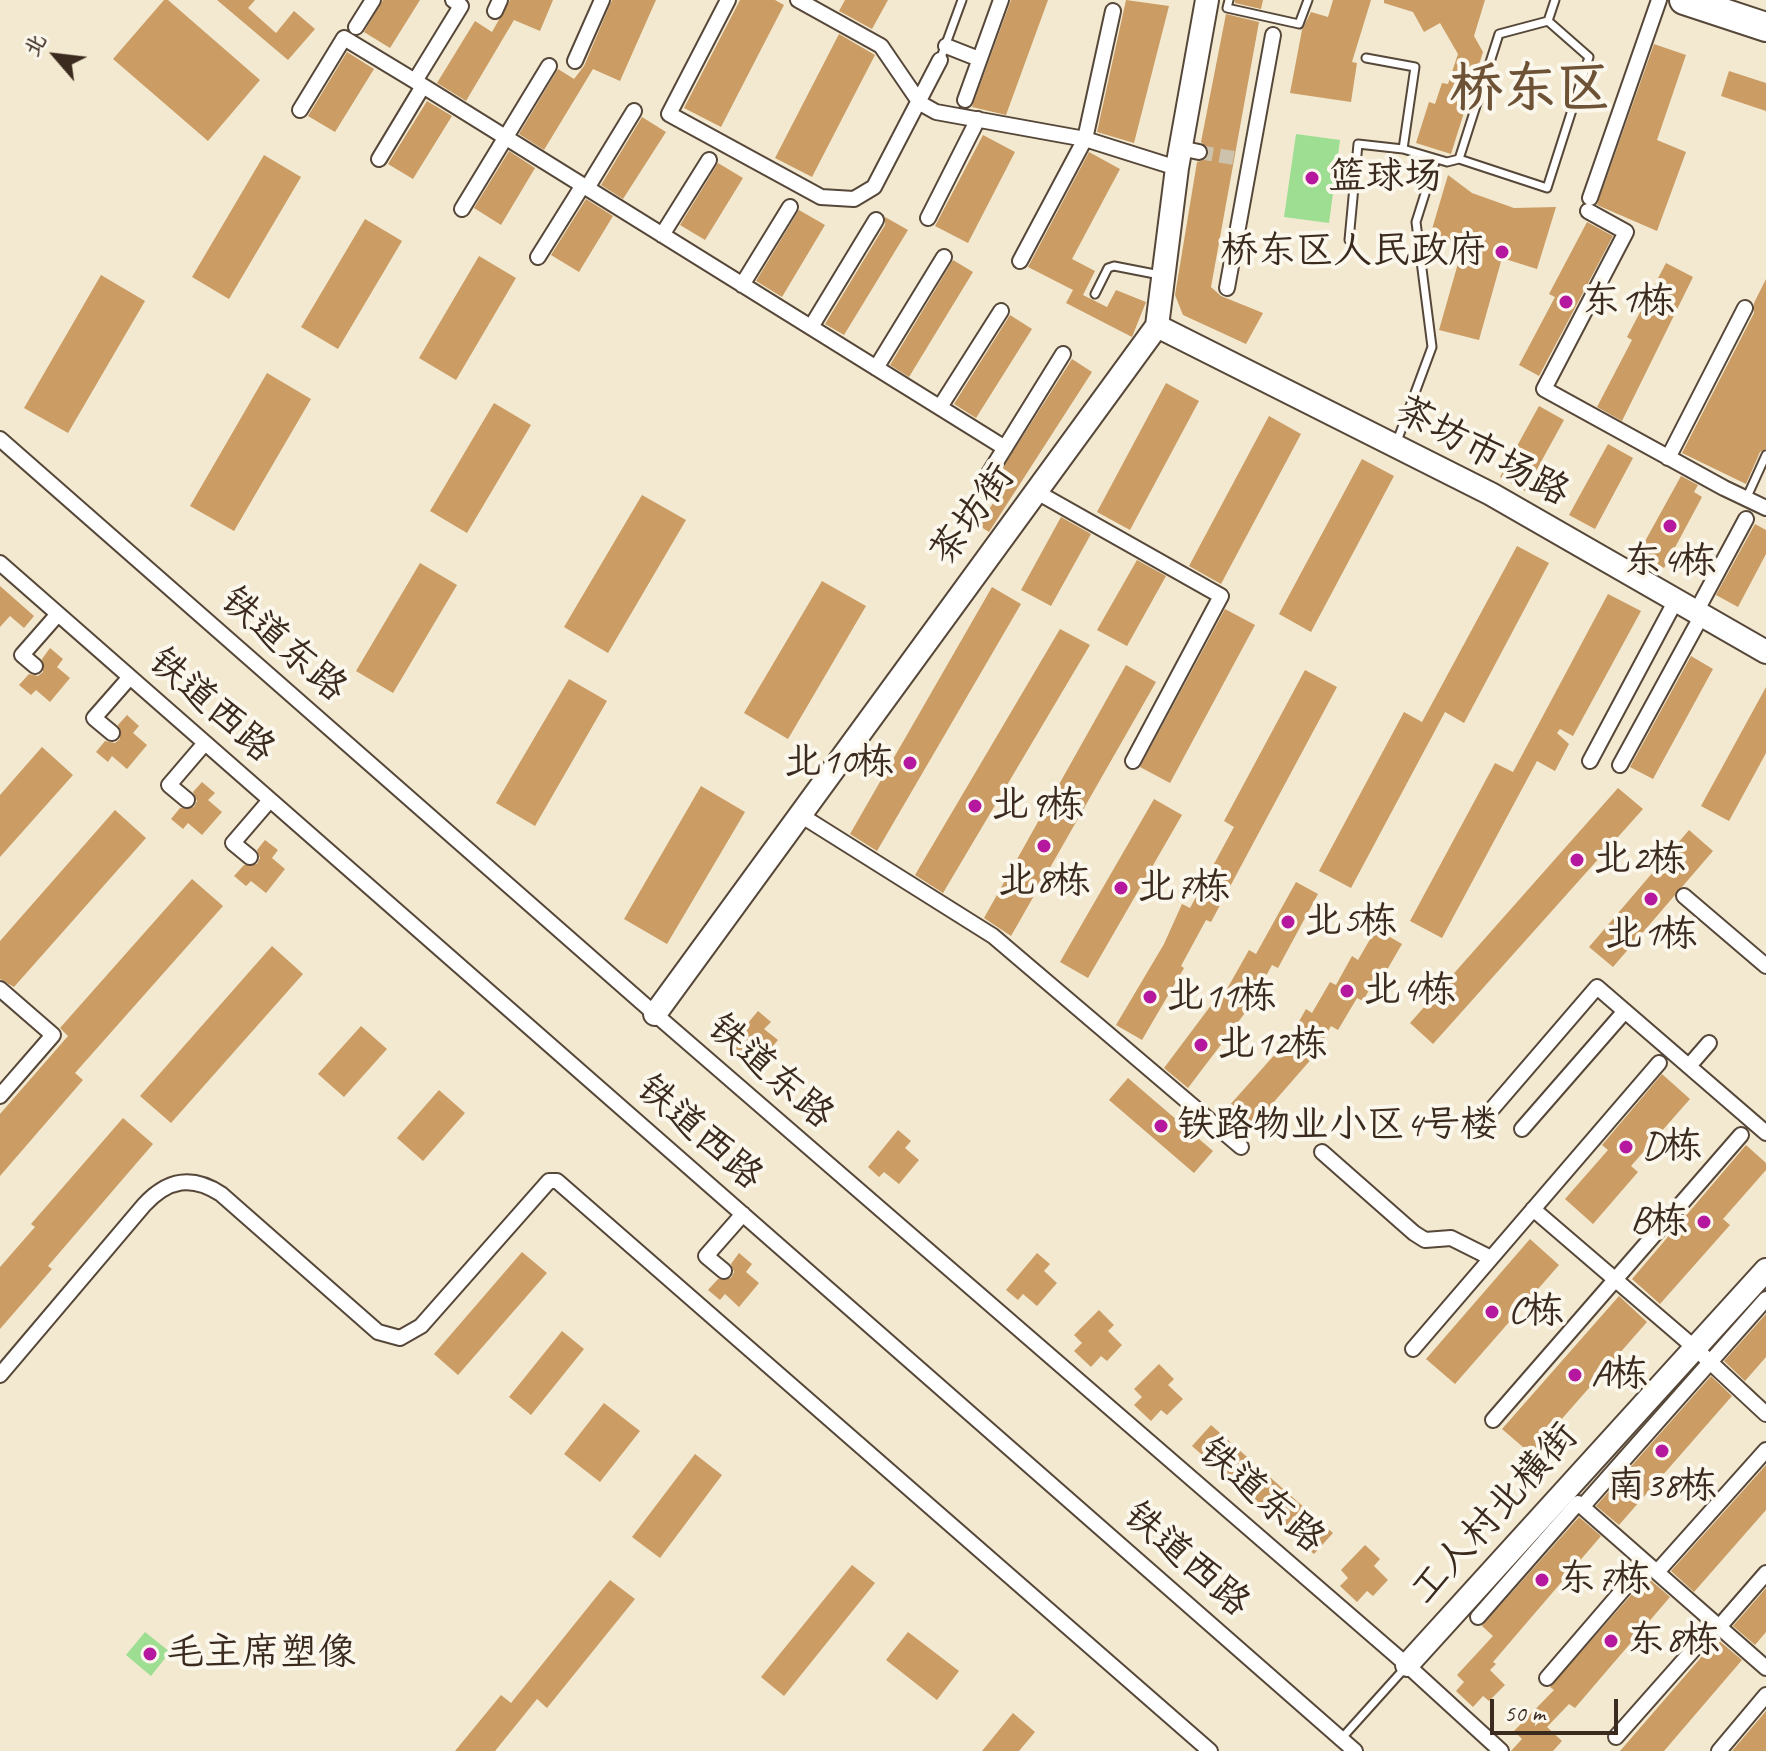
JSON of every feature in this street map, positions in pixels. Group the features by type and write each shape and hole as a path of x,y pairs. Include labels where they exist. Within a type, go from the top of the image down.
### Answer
{"highway":[{"path":"1684,0 1766,27"}],"street":[{"path":"356,27 373,0"},
{"path":"379,159 461,6 453,0"},
{"path":"575,61 602,0"},
{"path":"728,0 669,114 808,192 840,200 864,196 874,187 920,103 943,53 979,59"},
{"path":"798,0 881,46 920,103 936,112 1186,156"},
{"path":"965,100 1001,0"},
{"name":"茶坊街","path":"655,1014 1157,326 1186,156 1207,0"},
{"path":"1659,0 1589,205 1626,232 1544,389 1766,508"},
{"path":"1020,261 1085,139 1113,11"},
{"path":"1227,288 1273,35"},
{"path":"300,110 344,38 1005,448"},
{"path":"462,209 549,66"},
{"path":"538,257 634,111"},
{"path":"928,218 978,119"},
{"path":"1234,158 1250,161"},
{"path":"662,235 709,160"},
{"path":"742,285 790,207"},
{"path":"811,327 876,220"},
{"path":"876,368 944,257"},
{"path":"1668,458 1745,308"},
{"path":"940,407 1001,311"},
{"name":"茶坊市场路","path":"1157,326 1491,494 1766,652"},
{"path":"988,475 1063,354"},
{"name":"铁道东路","path":"0,439 655,1014 1407,1665 1501,1751"},
{"path":"1035,491 1221,596 1133,761"},
{"path":"1620,765 1746,519"},
{"name":"铁道西路","path":"0,563 1355,1751"},
{"path":"1590,761 1676,600"},
{"path":"35,666 22,655 58,614"},
{"path":"112,733 94,718 130,677"},
{"path":"187,800 169,785 205,743"},
{"path":"250,857 233,843 270,800"},
{"path":"802,816 993,936 1241,1147"},
{"path":"1684,896 1766,966"},
{"path":"1486,1116 1597,987 1763,1125"},
{"path":"0,989 53,1035 0,1096"},
{"path":"1522,1129 1625,1011"},
{"path":"1689,1066 1709,1043"},
{"path":"1413,1349 1659,1063"},
{"path":"1493,1420 1741,1135"},
{"path":"1322,1152 1425,1240 1451,1238 1491,1258"},
{"path":"0,1375 144,1205 159,1190 172,1184 199,1181 221,1194 378,1332 400,1338 421,1326 549,1181 557,1181 1210,1751"},
{"path":"1533,1209 1703,1355 1766,1414"},
{"path":"724,1271 706,1256 743,1214"},
{"name":"工人村北横街","path":"1407,1665 1703,1355 1766,1270"},
{"path":"1582,1507 1703,1355 1766,1299"},
{"path":"1547,1678 1766,1450"},
{"path":"1478,1617 1578,1503 1766,1668"},
{"path":"1616,1737 1766,1573"},
{"path":"1719,1751 1766,1695"}],"lane":[{"path":"943,53 962,0"},
{"path":"1229,0 1227,8 1299,24 1308,0"},
{"path":"1548,21 1555,0"},
{"path":"1459,159 1499,34 1548,21"},
{"path":"1349,240 1358,144 1403,149 1447,162 1459,159 1547,188 1589,57 1548,21"},
{"path":"1366,58 1415,67 1403,149"},
{"path":"1395,446 1432,347 1416,222 1436,159"},
{"path":"1095,294 1108,268 1114,266 1164,276"},
{"path":"1746,499 1766,455"},
{"path":"1341,1739 1407,1665"}],"green space":[{"name":"篮球场","path":"1296,134 1340,140 1329,223 1284,217"},
{"path":"145,1632 170,1652 151,1676 126,1655"}],"building":[{"path":"164,0 168,0 260,80 208,141 113,59"},
{"path":"217,0 255,0 248,8 276,33 294,11 315,29 288,60"},
{"path":"383,0 420,0 390,48 364,32"},
{"path":"510,0 553,0 540,31 514,20 466,101 437,83 475,21 492,32"},
{"path":"612,0 656,0 620,81 593,69 544,150 519,134 558,69 574,79 584,66"},
{"path":"740,0 775,0 784,5 721,127 684,108"},
{"path":"845,0 888,0 872,29 839,11"},
{"path":"1011,0 1048,0 1006,115 972,107"},
{"path":"1126,0 1169,6 1134,143 1097,132"},
{"path":"1235,0 1263,0 1261,9 1235,3"},
{"path":"1333,0 1371,0 1352,62 1357,63 1351,102 1290,93 1302,30 1311,12 1328,17"},
{"path":"1384,0 1485,0 1474,36 1483,52 1451,154 1416,143 1429,102 1435,104 1442,83 1448,84 1458,54 1440,23 1424,32 1413,12 1384,3"},
{"path":"1226,14 1259,22 1211,287 1221,296 1263,313 1246,344 1183,315 1175,295 1197,162 1206,159 1209,153 1201,142"},
{"path":"839,34 875,55 812,177 775,158"},
{"path":"1654,44 1686,55 1657,140 1686,152 1657,231 1597,205"},
{"path":"347,52 374,69 335,132 308,116"},
{"path":"1729,71 1766,83 1766,111 1721,96"},
{"path":"427,101 452,116 413,179 388,164"},
{"path":"642,117 666,132 623,199 601,185"},
{"path":"983,135 1015,152 968,243 935,226"},
{"path":"509,151 535,168 501,225 474,208"},
{"path":"1089,152 1120,169 1072,259 1095,271 1083,295 1107,307 1116,290 1146,302 1132,337 1066,303 1073,290 1028,267"},
{"path":"264,155 301,177 229,299 192,277"},
{"path":"718,163 743,178 705,240 680,225"},
{"name":"桥东区人民政府","path":"1448,175 1472,193 1514,208 1556,207 1537,269 1502,258 1479,340 1439,330 1463,246 1430,236"},
{"path":"586,199 613,216 579,272 551,255"},
{"path":"799,210 825,225 782,297 756,281"},
{"path":"885,217 908,230 844,335 825,324 885,225"},
{"path":"365,219 402,241 338,349 301,327"},
{"name":"东1栋","path":"1587,222 1613,236 1539,376 1519,365 1555,297 1549,294"},
{"path":"479,256 516,278 456,380 419,358"},
{"path":"953,260 973,272 909,377 890,365"},
{"path":"1666,263 1693,277 1622,421 1597,407 1632,340 1627,337"},
{"path":"101,275 145,301 68,433 24,408"},
{"path":"1766,279 1766,449 1760,452 1746,484 1682,453 1754,313 1754,303"},
{"path":"1010,315 1032,329 976,418 954,404"},
{"path":"1072,359 1092,372 989,532 978,525 1003,489 993,483"},
{"path":"267,373 311,399 234,531 190,506"},
{"path":"1166,383 1199,401 1130,530 1097,512"},
{"path":"494,403 531,425 467,533 430,511"},
{"path":"1539,406 1564,420 1525,491 1500,477"},
{"path":"1269,416 1301,434 1221,584 1189,566"},
{"path":"1608,444 1633,458 1595,529 1569,515"},
{"path":"1362,459 1394,476 1311,632 1279,614"},
{"name":"东4栋","path":"1681,476 1698,485 1694,492 1702,497 1664,568 1638,554"},
{"path":"642,495 686,520 608,653 564,627"},
{"path":"1061,517 1091,534 1051,606 1021,590"},
{"path":"1755,524 1766,530 1766,554 1738,607 1716,595"},
{"path":"1517,546 1549,563 1464,723 1445,712 1351,888 1319,871 1404,712 1422,722"},
{"path":"1137,560 1166,576 1127,646 1097,630"},
{"path":"420,563 457,585 393,693 356,671"},
{"path":"822,581 866,606 788,739 744,713"},
{"path":"0,586 34,616 24,628 10,616 0,627"},
{"name":"北10栋","path":"992,587 1021,604 877,851 850,834"},
{"path":"1608,594 1641,611 1573,736 1560,729 1557,733 1569,744 1555,771 1537,761 1442,938 1410,921 1495,763 1513,772"},
{"path":"1225,609 1255,625 1170,783 1140,767"},
{"name":"北9栋","path":"1060,629 1090,645 943,893 915,875"},
{"path":"50,648 63,659 57,667 70,678 50,702 36,690 31,695 19,685 29,674 38,676 43,672 42,659"},
{"path":"1691,656 1713,669 1653,779 1630,767"},
{"name":"北8栋","path":"1126,665 1156,682 1011,936 984,918"},
{"path":"1305,670 1337,687 1211,922 1206,920 1181,966 1184,968 1142,1040 1116,1025 1164,944 1182,904 1190,908 1234,827 1224,821"},
{"path":"569,679 607,701 535,826 496,803"},
{"path":"1766,687 1766,753 1729,821 1701,806"},
{"path":"127,715 139,726 133,733 147,745 127,769 112,756 108,762 96,752 105,741 115,743 120,739 118,725"},
{"path":"42,747 73,775 0,857 0,795"},
{"path":"202,782 215,793 208,800 222,812 202,835 188,823 183,829 171,819 180,808 194,807 197,801 193,792"},
{"path":"701,786 745,812 667,944 624,919"},
{"path":"1618,788 1643,809 1433,1044 1410,1023"},
{"name":"北7栋","path":"1154,799 1182,815 1088,978 1060,962"},
{"path":"115,810 146,838 14,987 0,979 0,941"},
{"name":"北1栋","path":"1689,830 1713,851 1613,967 1589,947"},
{"path":"265,840 278,850 272,858 285,869 266,893 251,881 246,886 234,876 244,865 257,864 260,858 257,850"},
{"path":"192,879 223,906 75,1073 83,1080 0,1176 0,1114 68,1036 60,1028"},
{"path":"1296,882 1318,894 1278,968 1272,965 1248,1009 1188,1088 1164,1068 1215,1000 1219,1003 1249,950 1256,954"},
{"path":"1376,929 1402,944 1384,975 1379,972 1363,1001 1357,998 1338,1030 1331,1026 1314,1056 1244,1136 1220,1116 1277,1052 1280,1055 1306,1009 1312,1013 1330,982 1336,985 1352,956 1358,960"},
{"path":"272,946 303,974 171,1123 140,1096"},
{"path":"758,1011 771,1022 764,1029 778,1040 758,1064 743,1052 739,1058 727,1048"},
{"path":"361,1026 387,1049 344,1097 318,1074"},
{"name":"D栋","path":"1662,1074 1690,1099 1631,1166 1638,1172 1593,1224 1565,1199 1608,1150 1602,1145"},
{"name":"铁路物业小区4号楼","path":"1128,1078 1213,1151 1194,1173 1109,1100"},
{"path":"439,1090 465,1113 423,1161 397,1138"},
{"path":"123,1118 153,1144 48,1266 52,1269 0,1329 0,1267 35,1227 31,1224"},
{"path":"898,1130 911,1141 905,1148 919,1160 899,1184 884,1172 879,1177 868,1167"},
{"name":"B栋","path":"1746,1145 1766,1163 1766,1170 1723,1219 1730,1225 1660,1304 1632,1279"},
{"name":"C栋","path":"1530,1239 1559,1265 1455,1384 1426,1359"},
{"path":"522,1252 547,1273 458,1375 434,1354"},
{"path":"739,1253 752,1264 746,1272 759,1283 739,1307 725,1294 720,1300 708,1290 718,1279 731,1278 734,1272 731,1264"},
{"path":"1037,1253 1050,1264 1044,1271 1057,1283 1037,1306 1023,1294 1018,1300 1006,1290"},
{"name":"A栋","path":"1619,1296 1647,1322 1531,1454 1502,1429"},
{"path":"1099,1310 1114,1325 1108,1331 1122,1345 1107,1361 1101,1356 1091,1367 1074,1351 1082,1343 1074,1335"},
{"path":"1766,1314 1766,1357 1745,1381 1724,1361"},
{"path":"562,1331 584,1349 531,1415 509,1397"},
{"path":"1159,1364 1174,1379 1168,1385 1183,1399 1167,1415 1161,1410 1151,1421 1134,1405 1142,1397 1134,1389"},
{"name":"南38栋","path":"1711,1376 1732,1396 1619,1525 1596,1506"},
{"path":"604,1403 640,1431 600,1482 564,1454"},
{"path":"1211,1425 1333,1533 1314,1554 1192,1446"},
{"path":"695,1454 722,1475 660,1558 632,1537"},
{"path":"1766,1465 1766,1510 1694,1592 1671,1571"},
{"name":"东7栋","path":"1579,1517 1601,1536 1493,1662 1496,1664 1490,1670 1505,1685 1489,1701 1483,1696 1473,1707 1456,1691 1464,1682 1457,1675 1493,1636 1482,1626"},
{"path":"1365,1545 1380,1559 1374,1566 1388,1580 1373,1596 1367,1591 1357,1602 1340,1586 1348,1578 1341,1570"},
{"path":"852,1565 875,1583 784,1696 761,1677"},
{"name":"东8栋","path":"1647,1577 1670,1597 1575,1708 1569,1704 1547,1727 1562,1741 1553,1751 1511,1751 1522,1739 1514,1731 1554,1690 1550,1687"},
{"path":"610,1580 635,1599 547,1708 537,1699 495,1751 455,1751 501,1695 511,1703"},
{"path":"1766,1588 1766,1632 1755,1645 1733,1626"},
{"path":"908,1632 959,1671 937,1700 886,1660"},
{"path":"1717,1639 1742,1660 1664,1751 1620,1751"},
{"path":"1766,1711 1766,1751 1732,1751"},
{"path":"1013,1713 1035,1732 1019,1751 982,1751"}],"tunnel":[{"path":"1199,152 1234,158"}],"place":[{"name":"篮球场","path":"1312,178"},
{"name":"桥东区人民政府","path":"1502,252"},
{"name":"东1栋","path":"1566,302"},
{"name":"东4栋","path":"1670,526"},
{"name":"北10栋","path":"910,763"},
{"name":"北9栋","path":"975,806"},
{"name":"北8栋","path":"1044,846"},
{"name":"北2栋","path":"1577,860"},
{"name":"北7栋","path":"1121,888"},
{"name":"北1栋","path":"1651,899"},
{"name":"北5栋","path":"1288,922"},
{"name":"北4栋","path":"1347,991"},
{"name":"北11栋","path":"1150,997"},
{"name":"北12栋","path":"1201,1045"},
{"name":"铁路物业小区4号楼","path":"1161,1126"},
{"name":"D栋","path":"1626,1147"},
{"name":"B栋","path":"1704,1222"},
{"name":"C栋","path":"1492,1312"},
{"name":"A栋","path":"1575,1375"},
{"name":"南38栋","path":"1662,1451"},
{"name":"东7栋","path":"1542,1580"},
{"name":"东8栋","path":"1611,1641"},
{"name":"毛主席塑像","path":"150,1654"}],"district":[{"name":"桥东区","path":"1530,91"}]}
